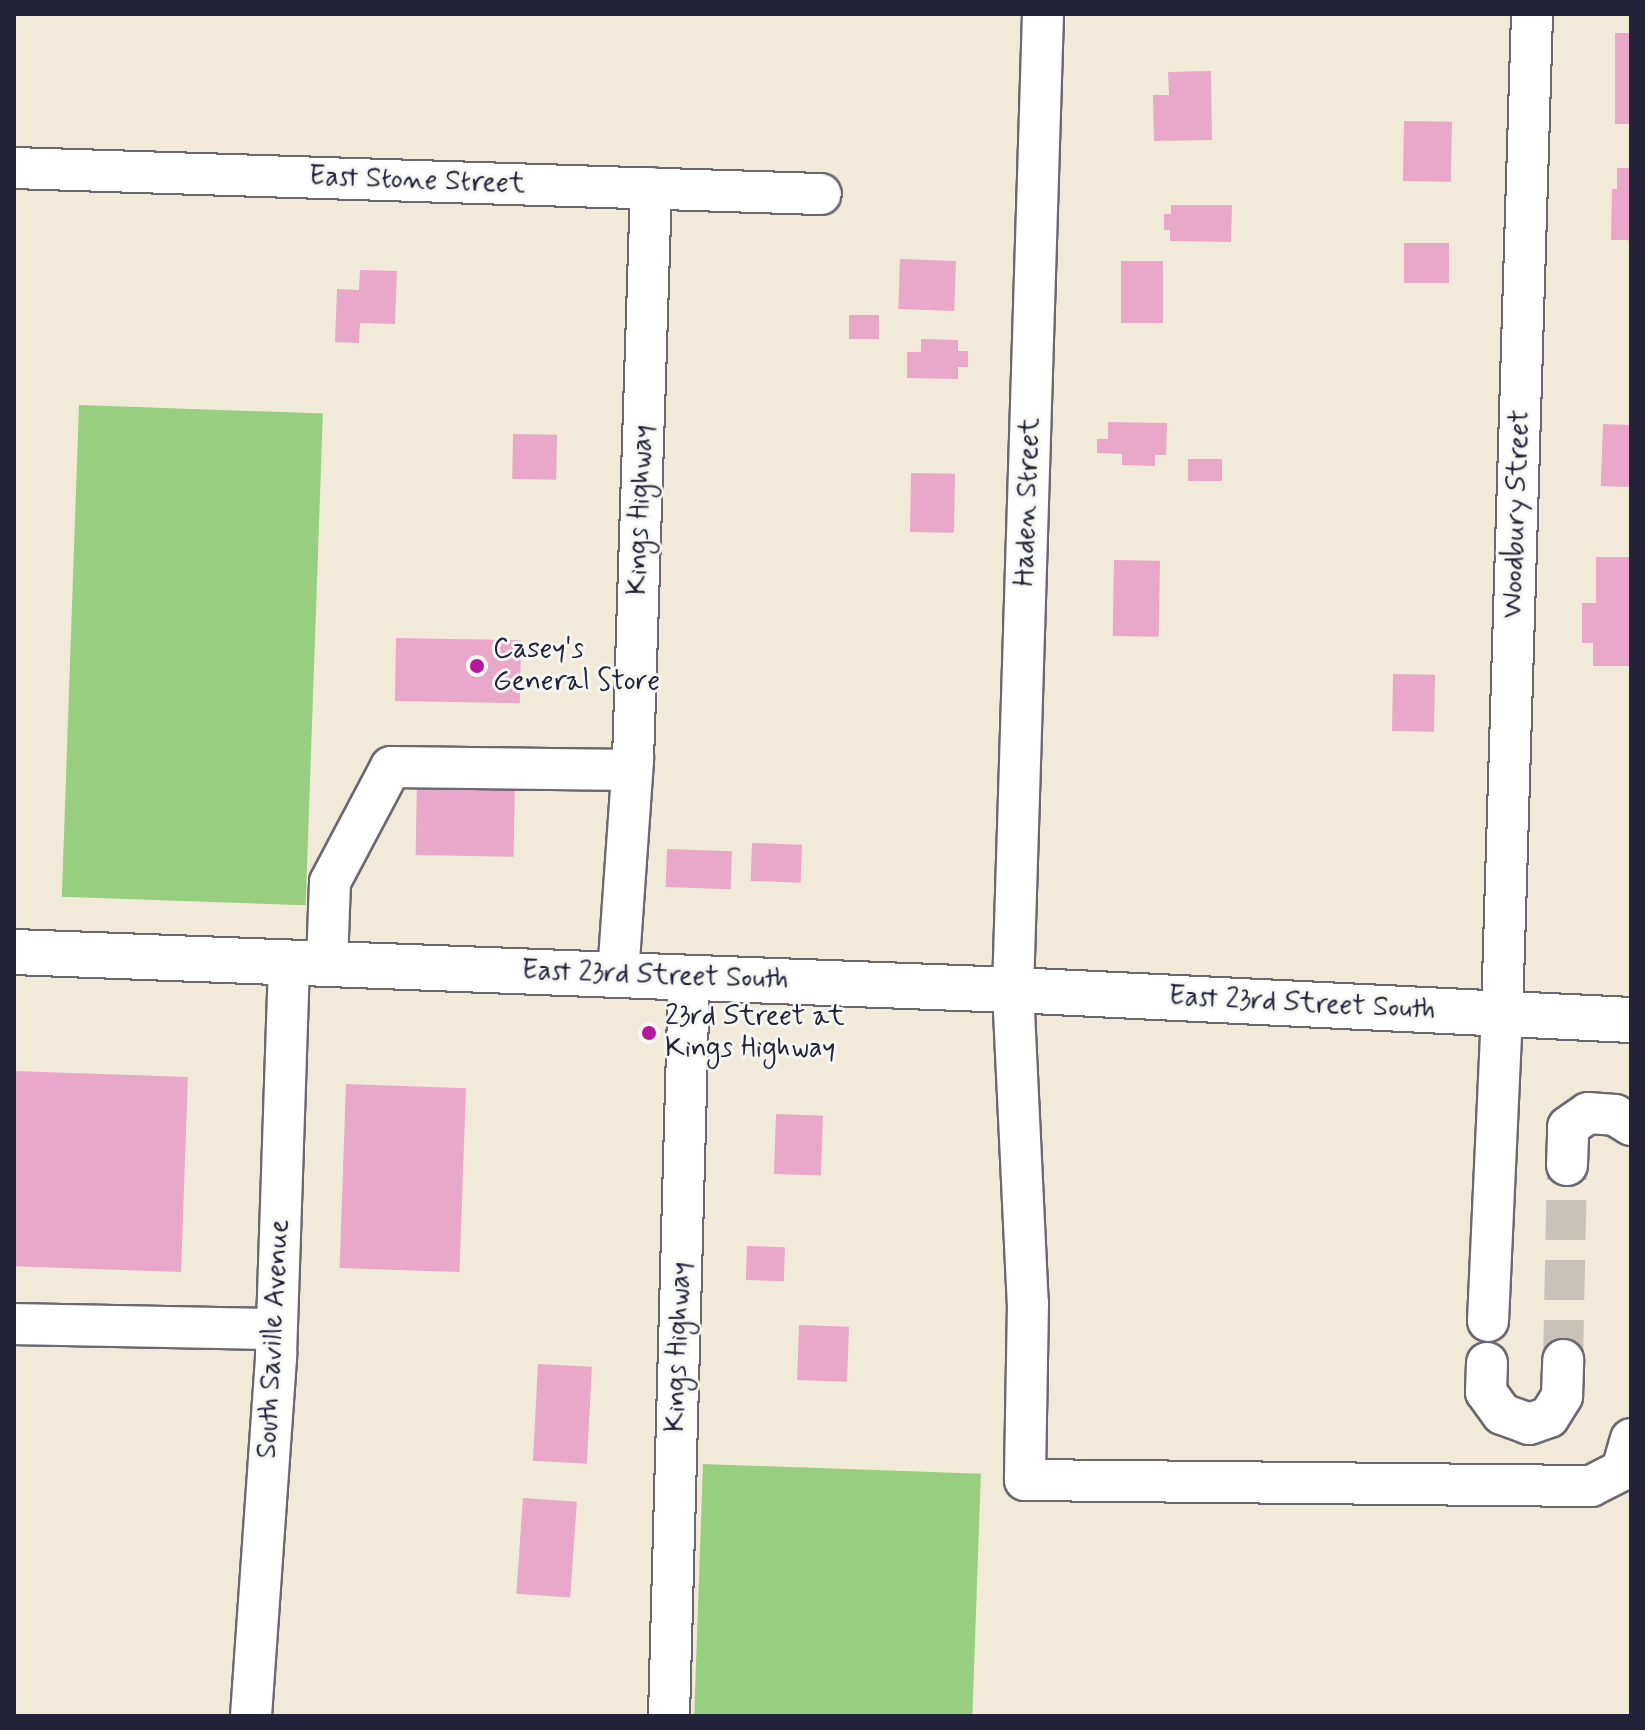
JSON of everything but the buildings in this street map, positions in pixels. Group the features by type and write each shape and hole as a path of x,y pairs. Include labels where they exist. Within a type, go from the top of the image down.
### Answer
{"main road":[{"name":"East 23rd Street South","path":"14,952 1013,990 1631,1020"}],"street":[{"name":"Haden Street","path":"1043,14 1013,990 1028,1303 1025,1480 1591,1486 1622,1470 1631,1439"},
{"name":"Woodbury Street","path":"1488,1321 1502,1013 1532,14"},
{"name":"East Stone Street","path":"14,168 821,194"},
{"name":"Kings Highway","path":"618,975 632,770 651,188"},
{"name":"South Saville Avenue","path":"251,1716 276,1329 308,963 330,882 391,767 632,770"},
{"name":"Kings Highway","path":"669,1716 689,977"},
{"path":"1567,1165 1568,1127 1588,1113 1615,1115 1631,1125"},
{"path":"14,1324 276,1329"},
{"path":"1487,1363 1486,1392 1502,1414 1529,1424 1549,1417 1562,1396 1563,1360"}],"green space":[{"path":"79,405 323,414 306,905 62,897"},
{"path":"703,1464 981,1474 972,1716 694,1716"}],"tunnel":[{"path":"1563,1360 1567,1165"}],"place":[{"name":"Casey's General Store","path":"477,666"},
{"name":"23rd Street at Kings Highway","path":"649,1033"}]}
